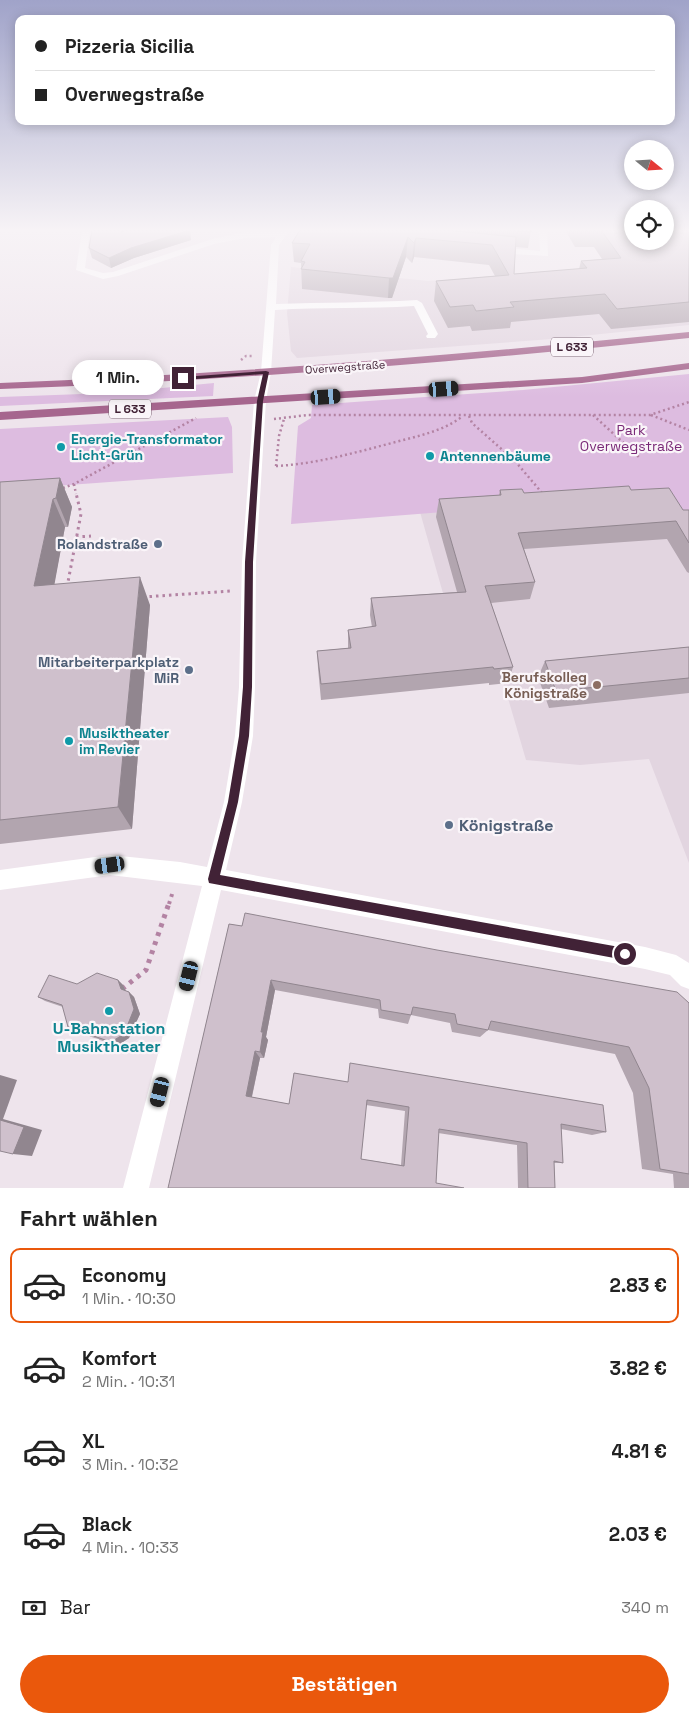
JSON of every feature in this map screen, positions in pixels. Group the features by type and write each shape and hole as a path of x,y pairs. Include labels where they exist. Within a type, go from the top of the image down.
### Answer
{"main road":[{"name":"Overwegstraße","path":"0,386 127,382 454,359 689,335"},
{"name":"L 633","path":"0,416 582,380 689,366"}],"street":[{"path":"136,1188 233,802 244,736 249,589 260,401 266,372 272,285"},
{"path":"270,307 333,304 372,306 417,303 433,334 431,336"},
{"path":"0,880 110,865 180,872 645,958 682,972"}],"path":[{"path":"301,415 650,414 689,402"},
{"path":"593,414 640,458"},
{"path":"650,414 689,430"},
{"path":"57,490 74,484 190,423 201,415"},
{"path":"276,466 298,465 364,451 428,433 455,423 463,416"},
{"path":"469,416 469,419 515,461 545,496"},
{"path":"60,591 67,590 81,514 74,484"},
{"path":"76,537 91,536"},
{"path":"138,598 249,589"},
{"path":"120,990 146,970 180,872"}],"shaded area":[{"path":"289,285 689,285 689,325 552,339 297,358 291,351 287,313"},
{"name":"Berufskolleg Königstraße","path":"659,495 689,525 689,863 649,759 580,765 526,760 482,609 448,611 420,512"}],"green space":[{"name":"Park Overwegstraße","path":"689,374 689,525 659,495 291,524 298,426 311,418 312,405 523,390"},
{"path":"214,383 213,396 0,406 0,397 110,393"},
{"path":"228,417 232,427 233,473 0,490 0,429"}],"building":[{"path":"438,285 689,285 689,302 617,309 605,294 510,302 514,307 476,311 473,305 450,307"},
{"name":"Musiktheater im Revier","path":"60,478 56,498 53,499 34,586 140,577 118,807 0,820 0,482"},
{"path":"629,486 631,490 669,488 683,510 689,510 689,543 676,521 518,533 535,582 485,586 513,667 494,669 493,667 321,684 317,651 351,648 348,630 376,626 371,598 466,592 439,499 501,495 500,490 522,489 524,493"},
{"path":"689,647 689,678 556,691 545,661"},
{"path":"245,913 437,950 677,992 689,1003 689,1174 660,1169 649,1088 629,1047 491,1021 488,1030 457,1024 455,1014 413,1007 411,1015 381,1010 380,1000 271,980 261,1032 263,1032 260,1052 255,1051 246,1096 289,1104 294,1073 348,1082 350,1063 603,1105 606,1132 561,1124 563,1163 554,1161 555,1188 528,1188 527,1143 439,1129 436,1183 464,1188 168,1188 229,924 242,926","holes":["367,1100 409,1107 404,1166 361,1159"]},
{"path":"97,973 118,980 121,989 129,992 134,1009 124,1034 111,1042 68,1027 62,1005 38,997 49,975 77,984"},
{"path":"0,1120 24,1127 13,1154 0,1151"}],"place":[{"name":"Energie-Transformator Licht-Grün","path":"61,447"},
{"name":"Antennenbäume","path":"430,456"},
{"name":"Rolandstraße","path":"158,544"},
{"name":"Mitarbeiterparkplatz MiR","path":"189,670"},
{"name":"Berufskolleg Königstraße","path":"597,685"},
{"name":"Musiktheater im Revier","path":"69,741"},
{"name":"Königstraße","path":"449,825"},
{"name":"U-Bahnstation Musiktheater","path":"109,1011"}],"route":[{"path":"183,378 266,372 260,401 249,562 247,687 244,736 233,802 213,879 625,954"}]}
